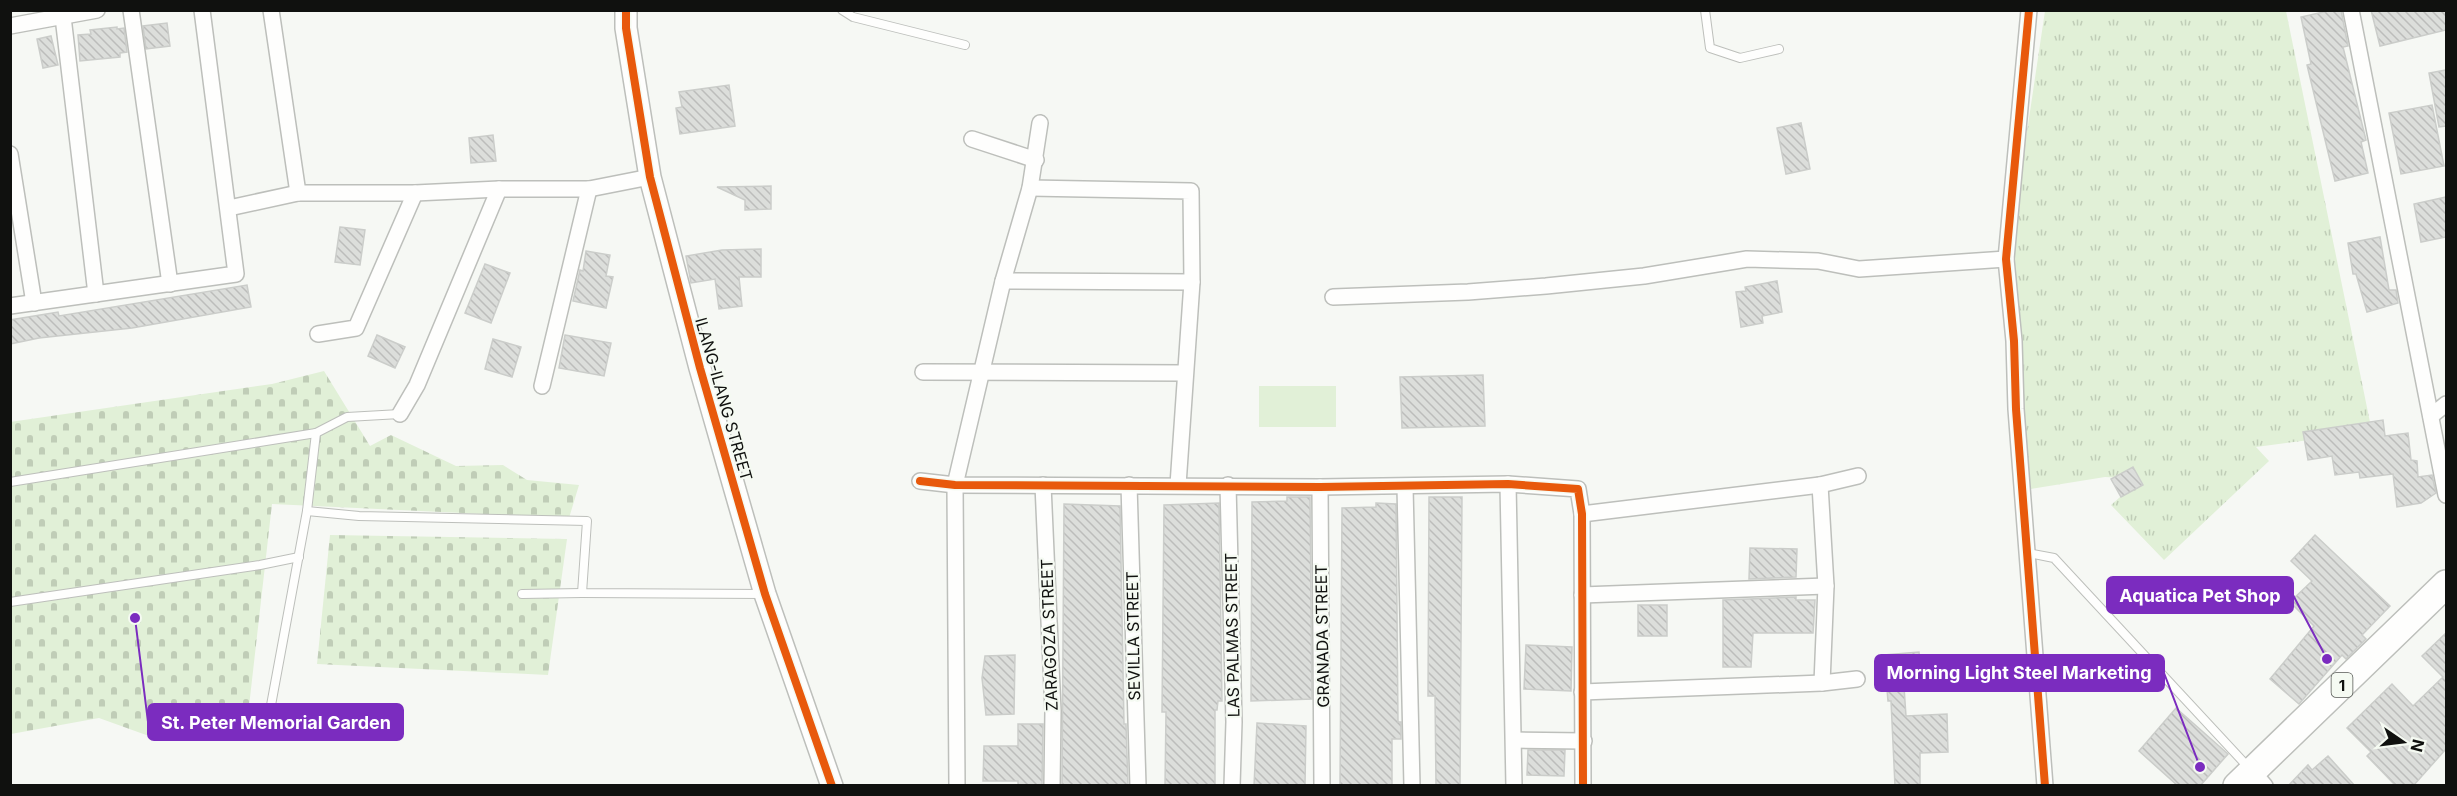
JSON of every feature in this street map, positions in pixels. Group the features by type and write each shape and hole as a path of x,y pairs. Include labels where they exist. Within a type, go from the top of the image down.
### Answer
{"highway":[{"name":"1","path":"2256,783 2446,584"},
{"name":"1","path":"2256,783 2446,610"}],"street":[{"path":"10,26 97,10"},
{"path":"130,10 170,284"},
{"path":"10,306 236,274 202,10"},
{"path":"271,10 298,193"},
{"name":"ILANG-ILANG STREET","path":"626,10 628,39 650,177 700,368 765,594 832,786"},
{"path":"2029,10 2006,259 2014,341 2016,409 2045,786"},
{"path":"2351,10 2446,495"},
{"path":"63,17 96,294"},
{"path":"957,786 955,485 1003,281 1030,188 1040,123"},
{"path":"972,139 1036,160"},
{"path":"10,154 34,303"},
{"path":"229,208 298,193 415,194 498,189 589,189 650,177"},
{"path":"1030,188 1191,191 1192,282 1178,484"},
{"path":"400,414 417,385 498,189"},
{"path":"542,386 589,189"},
{"path":"318,334 356,328 415,194"},
{"path":"1333,297 1468,292 1546,286 1644,276 1747,259 1818,261 1859,269 2006,259"},
{"path":"1003,281 1192,282"},
{"path":"923,372 1185,373"},
{"path":"2431,416 2446,404"},
{"path":"1582,514 1820,485 1858,476"},
{"path":"920,481 955,485 1178,484 1320,487 1508,484 1578,489 1582,514 1583,786"},
{"name":"ZARAGOZA STREET","path":"1043,484 1053,711 1052,786"},
{"path":"1508,484 1514,786"},
{"name":"LAS PALMAS STREET","path":"1228,485 1233,710 1232,786"},
{"path":"1820,485 1826,586 1822,683"},
{"name":"SEVILLA STREET","path":"1129,486 1138,786"},
{"name":"GRANADA STREET","path":"1320,487 1322,786"},
{"path":"1406,487 1412,786"},
{"path":"1582,595 1826,586"},
{"path":"1582,692 1822,683 1857,678"},
{"path":"1514,740 1584,741"}],"lane":[{"path":"842,10 853,17 965,45"},
{"path":"1705,10 1710,48 1740,58 1779,49"},
{"path":"10,482 316,433 347,417 400,414"},
{"path":"269,716 307,511 316,433"},
{"path":"307,511 359,516 587,521 582,593"},
{"path":"2028,553 2055,558 2256,783"},
{"path":"10,602 260,565 299,557"},
{"path":"522,594 765,594"}],"green space":[{"path":"2045,11 2286,11 2372,432 2256,447 2269,461 2164,560 2111,505 2128,490 2123,478 2105,477 2024,490 2009,252"},
{"path":"324,371 370,446 391,435 456,466 503,465 527,480 579,485 569,518 272,504 247,724 223,741 160,740 99,718 11,734 10,422 272,384"},
{"path":"1259,386 1336,386 1336,427 1259,427"},
{"path":"330,535 567,539 548,675 317,664"}],"building":[{"path":"2341,10 2348,46 2343,47 2366,140 2361,142 2368,173 2335,181 2307,65 2311,64 2301,17"},
{"path":"2371,10 2446,10 2446,30 2380,46"},
{"path":"167,23 170,46 146,49 143,26"},
{"path":"117,27 117,29 124,28 127,52 120,53 120,57 80,61 78,35 91,34 90,30"},
{"path":"51,36 58,65 43,68 37,39"},
{"path":"2446,70 2446,126 2439,127 2429,73"},
{"path":"729,85 735,126 680,134 676,108 682,107 679,92"},
{"path":"2432,105 2444,166 2401,174 2389,113"},
{"path":"1801,123 1810,169 1786,174 1777,128"},
{"path":"493,135 496,161 471,163 469,138"},
{"path":"771,186 771,209 745,210 745,200 717,187"},
{"path":"2446,197 2446,237 2421,242 2414,204"},
{"path":"340,227 365,230 360,265 335,262"},
{"path":"2380,237 2389,290 2396,290 2398,303 2367,312 2356,274 2353,274 2348,243"},
{"path":"761,249 761,277 739,277 742,306 719,309 715,279 691,283 686,256 722,250"},
{"path":"586,251 610,255 606,276 613,277 606,308 573,301 580,270 583,271"},
{"path":"485,264 510,273 491,323 465,313"},
{"path":"1777,281 1782,312 1762,316 1763,323 1741,327 1736,292 1746,291 1745,287"},
{"path":"247,285 251,307 132,328 39,338 10,344 10,320 58,312 59,316"},
{"path":"377,335 405,347 395,368 368,356"},
{"path":"565,335 611,343 604,376 559,368"},
{"path":"493,339 521,347 512,377 485,369"},
{"path":"1483,375 1485,426 1402,428 1400,377"},
{"path":"2383,420 2385,436 2408,433 2411,460 2417,461 2418,477 2432,475 2436,493 2421,503 2397,507 2393,474 2360,478 2359,472 2335,475 2332,456 2308,460 2303,432"},
{"path":"2133,467 2143,485 2121,497 2111,479"},
{"path":"1287,497 1310,497 1312,699 1251,701 1252,502 1287,501"},
{"path":"1429,497 1462,497 1460,786 1436,786 1435,696 1428,696"},
{"path":"1219,503 1222,701 1218,701 1217,710 1215,710 1215,786 1165,786 1166,712 1162,712 1164,505"},
{"path":"1376,503 1396,504 1398,722 1401,722 1401,739 1392,739 1392,786 1340,786 1342,508 1376,507"},
{"path":"1064,504 1120,506 1124,724 1126,724 1128,786 1062,786"},
{"path":"2315,535 2390,606 2362,635 2366,639 2346,659 2342,655 2299,704 2270,679 2314,626 2290,602 2312,581 2291,561"},
{"path":"1750,548 1797,549 1796,577 1749,579"},
{"path":"1796,597 1796,600 1815,600 1813,633 1753,633 1751,667 1723,667 1723,600"},
{"path":"1638,605 1667,605 1667,636 1638,636"},
{"path":"2446,633 2446,749 2413,786 2396,786 2367,756 2371,752 2347,728 2392,684 2413,706 2443,677 2422,656"},
{"path":"1526,645 1572,647 1571,691 1524,689"},
{"path":"1919,652 1922,685 1904,687 1906,716 1947,714 1948,752 1920,753 1920,786 1895,786 1891,701 1888,701 1884,655"},
{"path":"1015,655 1014,714 986,715 982,678 985,656"},
{"path":"2176,708 2228,754 2200,786 2178,786 2139,751"},
{"path":"1257,723 1306,726 1305,786 1254,786"},
{"path":"1018,724 1043,724 1042,786 1018,786 1018,781 983,781 984,746 1018,746"},
{"path":"1528,750 1565,750 1564,776 1527,775"},
{"path":"2328,756 2355,786 2288,786 2308,765 2312,770"}],"cycle path":[{"path":"626,10 626,28 650,177 700,368 765,594 832,786"},
{"path":"2029,10 2006,259 2014,341 2016,409 2045,786"},
{"path":"920,481 955,485 1320,487 1508,484 1578,489 1582,514 1583,786"}],"place":[{"name":"St. Peter Memorial Garden","path":"135,618"},
{"name":"Aquatica Pet Shop","path":"2327,659"},
{"name":"Morning Light Steel Marketing","path":"2200,767"}]}
